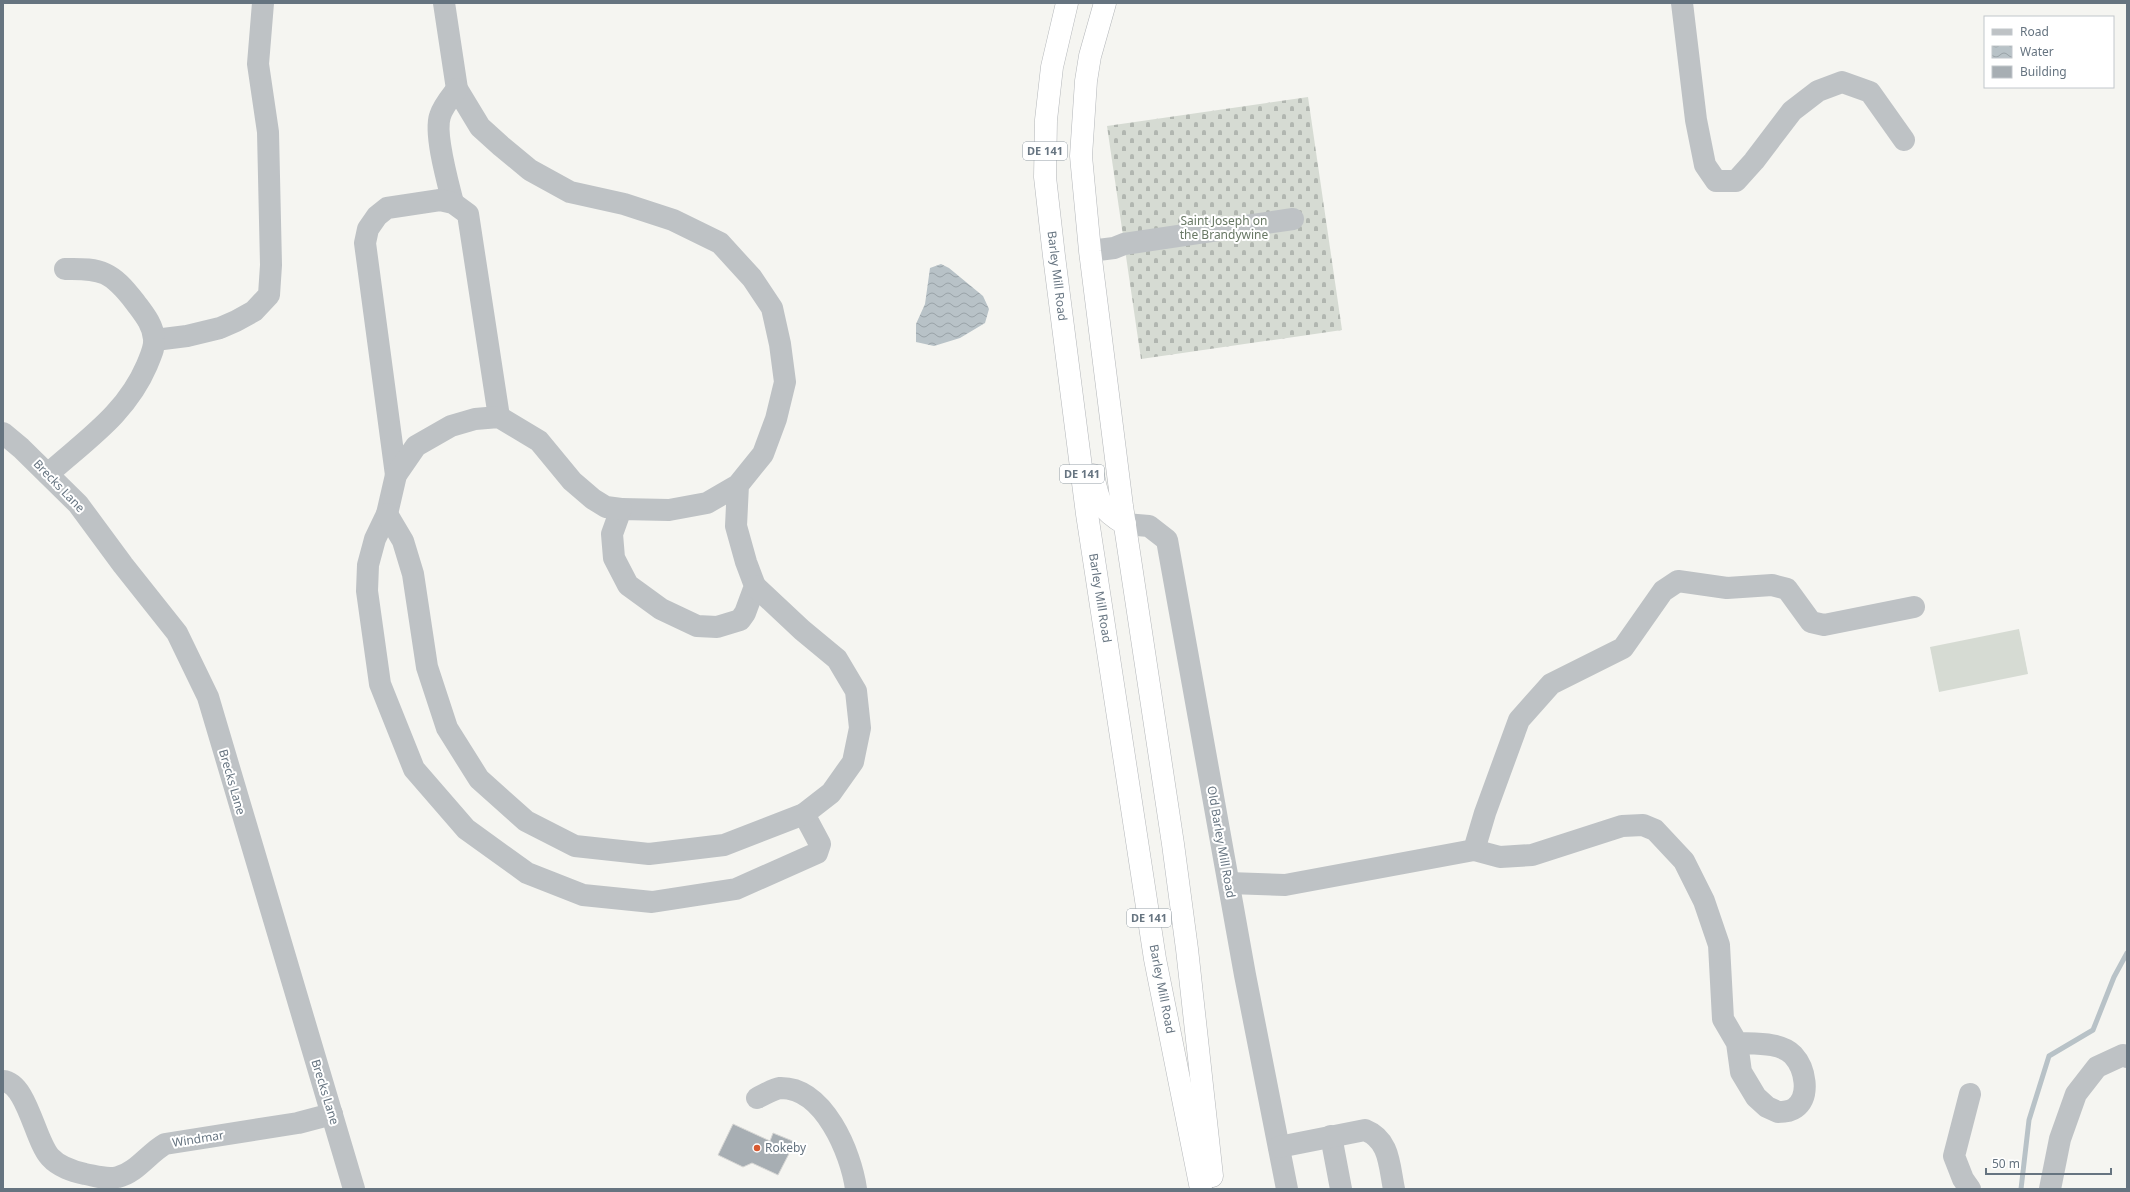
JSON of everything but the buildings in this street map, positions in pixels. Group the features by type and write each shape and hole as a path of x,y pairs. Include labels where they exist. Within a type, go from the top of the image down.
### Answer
{"highway":[{"name":"DE 141","path":"1105,3 1090,56 1083,112 1081,156 1090,251 1125,524 1186,942 1213,1189"},
{"name":"Barley Mill Road","path":"1062,10 1048,92 1045,177 1087,514 1155,959 1201,1189"},
{"path":"1060,301 1078,356 1091,465 1098,498 1107,513 1125,524"}],"street":[{"path":"155,340 187,336 231,323 254,311 269,295 271,265 268,132 258,64 263,3"},
{"path":"396,475 416,446 451,426 475,419 499,418 539,441 572,481 593,500 606,507 621,509 669,510 707,504 738,485 763,454 776,419 785,382 780,344 772,308 752,278 720,243 680,224 624,204 570,192 530,170 480,127 457,89 444,3"},
{"path":"1682,3 1696,120 1705,165 1716,181 1736,181 1754,161 1772,135 1792,111 1818,91 1842,82 1870,92 1904,140"},
{"path":"453,203 440,139 440,116 449,98 457,89"},
{"path":"499,418 468,214 453,203 440,200 388,208 377,216 368,229 365,243 396,475 387,514 375,540 368,565 367,590 380,684 414,769 466,829 526,873 583,895 652,902 736,889 817,853 820,844 804,814"},
{"path":"1090,251 1114,248 1124,244 1293,219"},
{"path":"48,474 125,404 142,376 152,352 155,340 151,325 128,293 117,281 103,271 93,269 65,269"},
{"name":"Brecks Lane","path":"3,433 78,504 123,565 177,633 208,697 354,1189"},
{"path":"387,514 403,541 413,574 427,667 447,728 479,779 526,820 575,846 649,854 724,845 804,814 831,793 852,762 860,728 856,691 837,659 802,630 755,586 746,562 736,526 738,485"},
{"path":"621,509 612,534 614,558 628,585 660,608 698,626 717,627 740,620 745,613 755,586"},
{"name":"Old Barley Mill Road","path":"1125,524 1149,526 1167,540 1229,883 1287,1189"},
{"path":"1474,850 1485,813 1519,720 1552,684 1623,648 1662,591 1678,581 1728,588 1772,585 1787,589 1810,622 1824,625 1914,607"},
{"path":"1229,883 1285,885 1474,850 1500,857 1532,854 1622,826 1643,825 1655,830 1684,861 1704,901 1719,945 1720,986 1723,1019 1737,1043"},
{"path":"2050,1189 2060,1139 2076,1094 2097,1067 2123,1055 2127,1057"},
{"name":"Windmar","path":"3,1081 17,1089 49,1157 68,1170 104,1178 118,1177 130,1172 154,1150 165,1144 298,1123 332,1114"},
{"path":"757,1098 778,1088 794,1089 818,1107 830,1120 845,1148 854,1174 856,1189"},
{"path":"1970,1094 1954,1156 1963,1180 1970,1189"},
{"path":"1279,1147 1365,1130 1376,1134 1384,1144 1394,1189"},
{"path":"1331,1136 1341,1189"}],"green space":[{"name":"Saint Joseph on the Brandywine","path":"1308,97 1342,330 1141,359 1107,126"},
{"path":"2019,629 2028,674 1939,692 1930,647"}],"water":[{"path":"941,264 949,268 983,296 989,309 985,323 960,338 934,346 916,342 916,324 925,304 930,268"}],"waterway":[{"path":"2021,1189 2029,1120 2049,1056 2093,1030 2114,977 2127,953"}],"place":[{"name":"Rokeby","path":"757,1148"}]}
